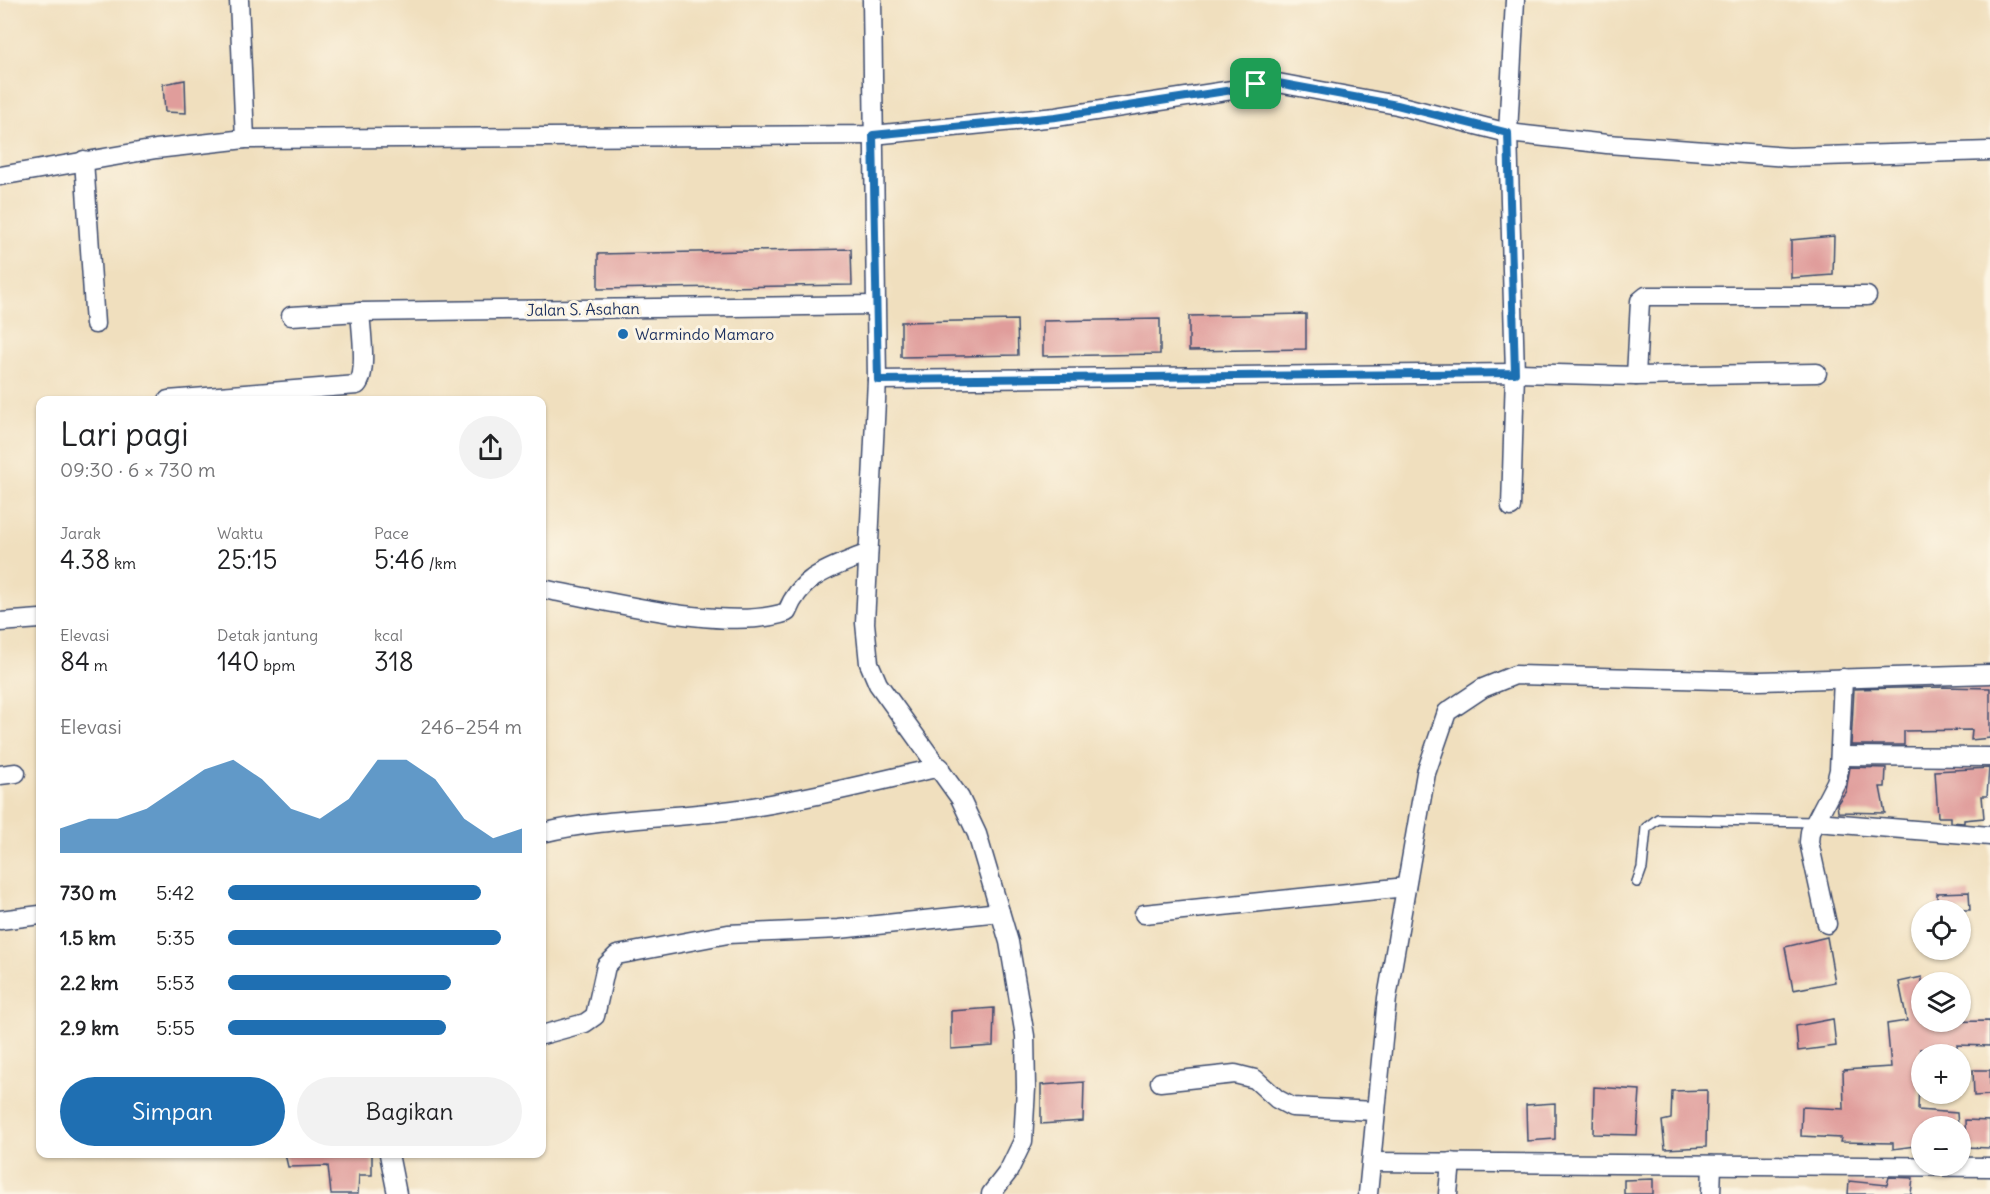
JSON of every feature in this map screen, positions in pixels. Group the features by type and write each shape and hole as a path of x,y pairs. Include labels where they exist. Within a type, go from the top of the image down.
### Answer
{"street":[{"path":"239,0 245,138"},
{"path":"872,0 875,305 878,380 865,623 869,663 878,684 940,767 960,798 977,834 1000,912 1020,1000 1026,1088 1023,1141 1008,1172 991,1194"},
{"path":"1511,507 1515,373 1508,133 1515,0"},
{"path":"0,176 84,160 245,138 873,135 1056,117 1278,83 1397,105 1508,133 1789,158 1990,151"},
{"path":"84,160 95,324"},
{"path":"1636,376 1640,301 1646,296 1867,296"},
{"name":"Jalan S. Asahan","path":"291,316 360,312 875,305"},
{"path":"215,396 357,384 363,369 360,312"},
{"path":"878,380 1515,373 1636,376 1817,373"},
{"path":"546,590 696,617 769,619 787,612 794,595 810,578 868,553"},
{"path":"0,622 36,619"},
{"path":"1368,1194 1387,998 1426,773 1447,712 1483,688 1515,675 1760,681 1990,674"},
{"path":"1827,924 1809,842 1816,822 1836,782 1840,756 1843,678"},
{"path":"1840,756 1990,757"},
{"path":"546,832 574,825 732,810 819,795 940,767"},
{"path":"1816,822 1990,836"},
{"path":"1144,914 1406,888"},
{"path":"546,1034 585,1023 595,1016 606,966 617,954 728,934 839,929 1000,912"},
{"path":"0,920 36,916"},
{"path":"1160,1082 1235,1074 1256,1079 1277,1099 1292,1107 1375,1111"},
{"path":"389,1158 398,1194"},
{"path":"1372,1162 1990,1167"},
{"path":"1448,1194 1451,1162"},
{"path":"1711,1194 1712,1165"}],"lane":[{"path":"1637,882 1642,868 1646,828 1658,819 1816,822"}],"building":[{"path":"185,80 186,113 165,112 163,84"},
{"path":"1834,236 1833,275 1791,278 1791,240"},
{"path":"851,249 852,285 598,289 598,254"},
{"path":"1306,314 1306,349 1189,351 1189,316"},
{"path":"1160,319 1160,354 1043,356 1043,321"},
{"path":"1017,320 1018,355 901,357 901,322"},
{"path":"1990,688 1990,738 1971,740 1972,730 1904,731 1904,745 1851,745 1854,689"},
{"path":"1850,767 1886,768 1885,787 1880,787 1885,813 1838,812 1837,804 1846,791"},
{"path":"1989,768 1987,796 1982,796 1984,818 1964,820 1964,823 1950,822 1950,817 1938,817 1935,771"},
{"path":"1969,892 1969,900 1937,900 1937,893"},
{"path":"1827,937 1835,982 1793,990 1785,947"},
{"path":"1911,979 1911,1032 1971,1032 1971,1021 1990,1021 1990,1046 1911,1044 1911,1104 1918,1104 1918,1110 1957,1113 1957,1116 1911,1116 1911,1147 1893,1149 1893,1143 1840,1142 1841,1138 1801,1136 1802,1107 1844,1109 1843,1070 1891,1067 1887,1024 1907,1021 1899,982"},
{"path":"994,1008 993,1046 951,1049 951,1011"},
{"path":"1833,1019 1836,1046 1798,1051 1796,1026"},
{"path":"1973,1070 1990,1070 1990,1095 1974,1096"},
{"path":"1084,1082 1083,1121 1041,1124 1041,1085"},
{"path":"1594,1087 1640,1090 1637,1135 1593,1134"},
{"path":"1707,1090 1706,1147 1665,1149 1662,1121 1671,1119 1672,1091"},
{"path":"1555,1103 1555,1139 1527,1141 1526,1105"},
{"path":"1971,1120 1990,1121 1990,1148 1971,1147"},
{"path":"286,1158 372,1158 372,1175 359,1175 358,1194 331,1194 328,1166 288,1167"},
{"path":"1889,1177 1913,1178 1911,1194 1848,1194 1849,1181 1887,1185"},
{"path":"1653,1179 1653,1194 1624,1194 1624,1180"}],"place":[{"name":"Warmindo Mamaro","path":"623,334"}],"route":[{"path":"1278,83 1313,88 1397,105 1508,133 1515,373 878,380 873,135 1056,117 1256,84 1278,83"}]}
